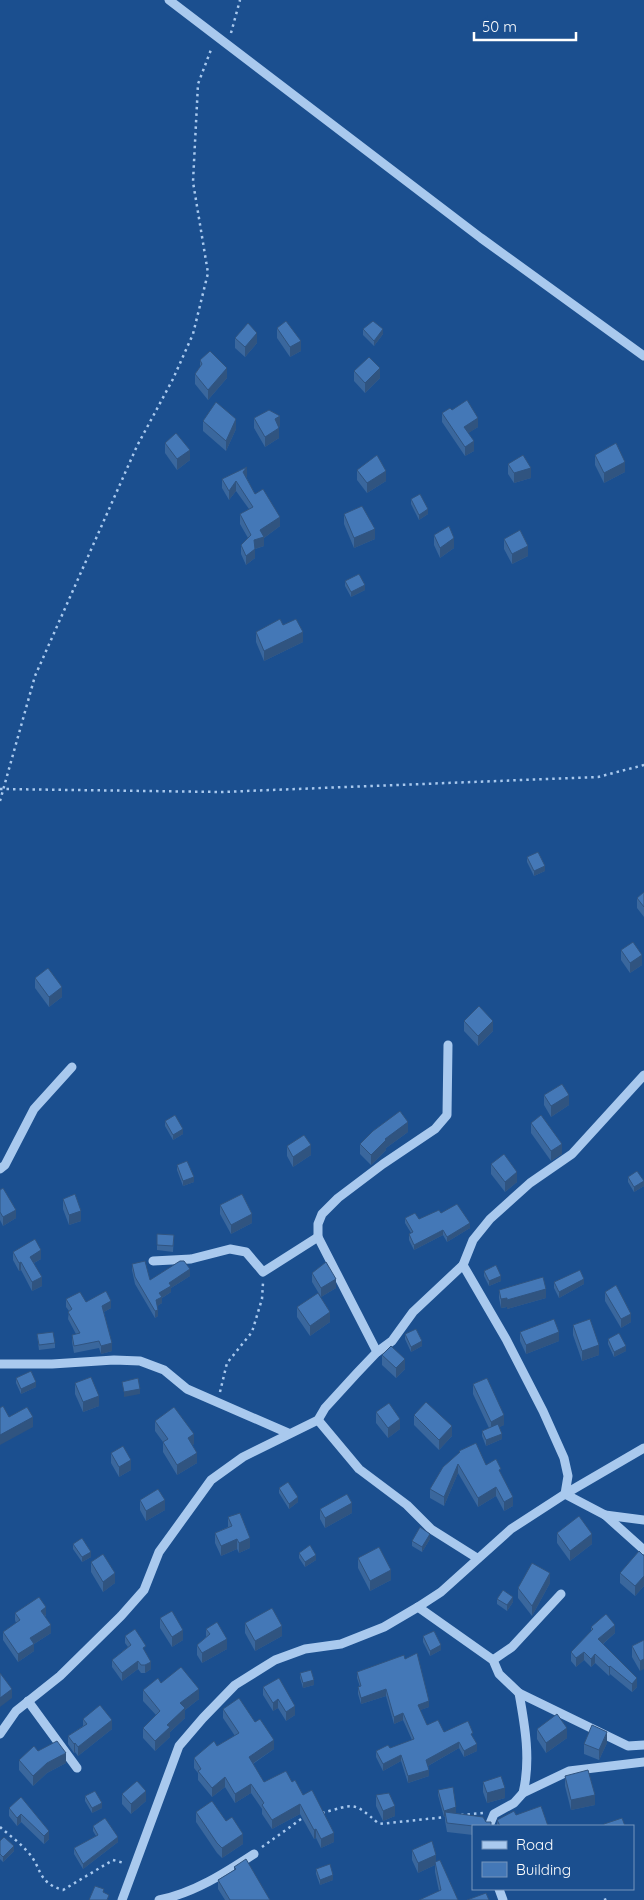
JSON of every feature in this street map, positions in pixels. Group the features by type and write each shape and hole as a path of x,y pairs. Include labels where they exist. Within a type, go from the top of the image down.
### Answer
{"street":[{"path":"169,0 481,238 644,356"},
{"path":"377,1352 318,1237 318,1224 322,1214 338,1198 383,1164 435,1129 447,1115 448,1045"},
{"path":"0,1169 5,1165 34,1108 72,1067"},
{"path":"0,1734 16,1710 60,1676 121,1616 144,1590 159,1552 211,1480 243,1457 288,1433 318,1420 325,1408 377,1352 392,1341 413,1312 463,1265 473,1240 490,1219 530,1183 572,1154 644,1074"},
{"path":"153,1261 190,1259 230,1249 246,1252 263,1272 318,1237"},
{"path":"463,1265 506,1339 543,1411 564,1458 568,1476 564,1494"},
{"path":"0,1364 52,1364 114,1360 140,1361 164,1370 187,1389 288,1433"},
{"path":"318,1420 359,1470 407,1505 431,1529 477,1558"},
{"path":"130,1900 122,1900 180,1746 203,1718 236,1685 275,1660 305,1649 341,1644 384,1626 418,1608 441,1592 511,1529 564,1494 644,1448"},
{"path":"564,1494 605,1515 644,1550"},
{"path":"605,1515 644,1520"},
{"path":"493,1660 512,1647 561,1594"},
{"path":"418,1608 493,1660 499,1674 519,1693 628,1746 644,1744"},
{"path":"519,1693 526,1728 527,1776 523,1793"},
{"path":"28,1701 78,1768"},
{"path":"489,1825 494,1814 514,1803 523,1793 569,1771 644,1762"},
{"path":"159,1900 172,1897 219,1878 254,1854"}],"path":[{"path":"228,44 240,0"},
{"path":"0,801 36,676 137,446 173,379 193,334 208,273 193,182 198,84 216,36"},
{"path":"2,789 241,791 598,777 644,765"},
{"path":"217,1402 227,1363 252,1332 262,1299 263,1272"},
{"path":"321,1813 355,1806 362,1808 379,1824 484,1813 494,1814"},
{"path":"254,1854 303,1817 312,1815"},
{"path":"0,1827 28,1852 44,1880 51,1887 63,1890 113,1860 135,1866"}],"building":[{"path":"286,321 301,341 290,347 277,328"},
{"path":"373,321 383,329 374,341 363,329"},
{"path":"248,323 257,333 245,347 235,338"},
{"path":"210,351 227,368 208,390 195,374 202,364 200,360"},
{"path":"369,357 380,368 365,383 354,371"},
{"path":"467,400 478,418 464,427 474,441 465,447 442,413 450,408 452,410"},
{"path":"216,402 236,419 226,441 203,421"},
{"path":"269,410 280,416 275,419 279,428 265,437 254,418"},
{"path":"176,433 190,450 177,459 165,443"},
{"path":"616,443 625,462 604,473 595,455"},
{"path":"377,455 386,471 367,483 357,470"},
{"path":"523,455 531,468 514,473 508,464"},
{"path":"247,467 243,472 255,494 263,489 280,517 260,530 264,537 254,540 255,549 246,556 241,545 251,535 240,514 253,507 236,481 229,491 222,479"},
{"path":"420,494 428,509 419,515 411,499"},
{"path":"362,506 375,529 354,538 344,514"},
{"path":"449,526 454,538 440,548 434,535"},
{"path":"520,530 528,546 512,554 504,539"},
{"path":"359,574 365,585 351,592 345,581"},
{"path":"280,619 283,625 296,619 303,632 264,651 256,632"},
{"path":"538,852 545,866 534,871 527,857"},
{"path":"644,892 644,907 637,898"},
{"path":"633,942 642,955 630,963 621,950"},
{"path":"48,968 62,987 49,997 35,978"},
{"path":"479,1006 493,1021 478,1036 464,1021"},
{"path":"562,1084 569,1095 551,1106 544,1095"},
{"path":"400,1111 408,1122 385,1139 371,1155 360,1144 373,1131"},
{"path":"175,1115 183,1129 173,1135 165,1121"},
{"path":"541,1115 562,1144 551,1151 531,1123"},
{"path":"304,1135 311,1145 293,1157 287,1146"},
{"path":"504,1154 517,1172 505,1182 491,1164"},
{"path":"187,1161 194,1177 183,1181 177,1165"},
{"path":"637,1171 644,1181 634,1187 628,1177"},
{"path":"3,1188 16,1210 3,1217 0,1212 0,1190"},
{"path":"75,1194 81,1211 69,1215 63,1199"},
{"path":"242,1194 252,1214 231,1225 220,1205"},
{"path":"457,1204 470,1223 447,1237 443,1230 414,1245 409,1234 413,1232 405,1218 415,1213 419,1219 439,1210 441,1213"},
{"path":"157,1234 174,1235 173,1246 157,1245"},
{"path":"35,1239 41,1250 30,1257 42,1277 32,1282 13,1252"},
{"path":"145,1261 150,1280 180,1261 184,1261 190,1269 169,1283 171,1286 159,1293 162,1297 156,1300 158,1310 155,1311 135,1277 132,1264"},
{"path":"326,1262 336,1279 321,1288 312,1273"},
{"path":"496,1265 501,1276 489,1281 484,1271"},
{"path":"580,1270 584,1279 559,1292 554,1282"},
{"path":"543,1277 546,1289 507,1300 507,1298 501,1299 499,1290"},
{"path":"616,1285 631,1314 621,1319 605,1292"},
{"path":"106,1291 111,1301 102,1306 112,1343 101,1346 99,1341 74,1346 72,1335 80,1333 68,1312 72,1309 66,1299 80,1292 86,1302"},
{"path":"318,1293 330,1312 310,1326 297,1307"},
{"path":"554,1319 559,1332 526,1345 520,1332"},
{"path":"590,1319 599,1345 582,1351 573,1325"},
{"path":"416,1329 422,1341 411,1347 405,1334"},
{"path":"53,1332 55,1343 39,1345 37,1334"},
{"path":"619,1333 626,1346 614,1352 608,1339"},
{"path":"391,1346 405,1359 396,1368 382,1355"},
{"path":"31,1371 36,1382 21,1389 16,1378"},
{"path":"91,1377 99,1396 83,1402 75,1383"},
{"path":"138,1378 140,1389 124,1392 122,1382"},
{"path":"487,1378 504,1415 491,1422 473,1384"},
{"path":"426,1402 452,1426 439,1440 414,1415"},
{"path":"389,1403 400,1419 388,1428 376,1412"},
{"path":"3,1406 9,1417 27,1407 33,1417 0,1435 0,1408"},
{"path":"174,1407 194,1434 188,1438 197,1453 177,1465 163,1442 168,1439 155,1421"},
{"path":"498,1424 502,1434 486,1440 482,1431"},
{"path":"476,1443 486,1465 496,1459 501,1469 499,1470 513,1497 504,1502 496,1487 478,1498 458,1464 444,1497 430,1489 443,1467 459,1451"},
{"path":"123,1446 131,1460 119,1467 111,1453"},
{"path":"288,1482 298,1497 289,1504 279,1488"},
{"path":"158,1489 165,1500 146,1511 140,1500"},
{"path":"347,1494 352,1503 325,1518 320,1509"},
{"path":"240,1513 250,1538 239,1543 237,1539 221,1546 215,1533 232,1526 228,1517"},
{"path":"579,1516 592,1534 570,1551 557,1533"},
{"path":"420,1527 430,1534 422,1547 412,1541"},
{"path":"82,1538 91,1552 82,1557 73,1544"},
{"path":"310,1545 316,1555 305,1562 299,1553"},
{"path":"379,1547 391,1570 370,1581 358,1558"},
{"path":"639,1551 644,1556 644,1576 635,1586 620,1573"},
{"path":"103,1554 115,1573 103,1582 91,1562"},
{"path":"532,1563 550,1573 532,1606 518,1588"},
{"path":"503,1590 513,1597 507,1605 497,1599"},
{"path":"39,1597 46,1607 41,1611 51,1625 30,1638 34,1644 18,1654 3,1632 20,1620 15,1613"},
{"path":"272,1608 282,1626 255,1641 245,1623"},
{"path":"172,1611 183,1630 172,1637 160,1618"},
{"path":"606,1614 615,1625 598,1639 637,1678 632,1684 595,1654 591,1659 584,1652 576,1658 571,1652 593,1629 591,1627"},
{"path":"217,1622 227,1639 202,1653 197,1645 210,1634 206,1629"},
{"path":"135,1629 146,1646 143,1648 151,1662 141,1665 138,1661 122,1673 112,1660 131,1645 125,1636"},
{"path":"434,1631 441,1645 430,1651 423,1636"},
{"path":"644,1640 644,1659 640,1661 632,1646"},
{"path":"417,1653 429,1701 418,1705 427,1725 438,1720 444,1732 468,1721 473,1733 471,1734 477,1744 464,1751 459,1742 426,1760 429,1770 408,1776 401,1755 383,1764 376,1751 388,1745 390,1748 414,1739 403,1713 394,1717 386,1689 361,1698 358,1687 361,1686 357,1672 404,1655 405,1659"},
{"path":"181,1667 199,1689 180,1703 185,1708 167,1725 170,1727 155,1741 143,1728 160,1711 143,1690 158,1678 161,1683"},
{"path":"311,1670 314,1680 303,1683 300,1673"},
{"path":"0,1673 12,1689 0,1698"},
{"path":"279,1678 295,1706 286,1712 278,1699 273,1703 263,1687"},
{"path":"239,1698 255,1722 260,1719 274,1740 249,1757 264,1782 286,1771 292,1782 295,1780 303,1795 312,1790 334,1833 321,1839 300,1804 272,1820 262,1805 264,1803 251,1784 235,1794 225,1777 212,1788 198,1771 201,1769 194,1758 214,1741 217,1746 239,1733 223,1709"},
{"path":"100,1705 112,1720 78,1747 68,1736 87,1724 83,1719"},
{"path":"557,1714 567,1728 546,1743 537,1729"},
{"path":"592,1725 607,1732 599,1750 584,1744"},
{"path":"57,1741 66,1753 47,1763 33,1776 19,1760 34,1746 38,1751"},
{"path":"588,1770 595,1795 571,1800 565,1776"},
{"path":"501,1776 505,1788 487,1793 483,1782"},
{"path":"137,1781 146,1791 131,1804 122,1794"},
{"path":"453,1787 456,1807 444,1811 438,1790"},
{"path":"95,1791 102,1803 92,1808 85,1796"},
{"path":"389,1793 395,1806 383,1811 376,1795"},
{"path":"21,1797 49,1831 44,1836 21,1814 17,1818 9,1808"},
{"path":"212,1801 226,1821 232,1817 243,1834 222,1848 196,1812"},
{"path":"541,1806 548,1825 500,1825 497,1820 514,1811 516,1815"},
{"path":"445,1812 483,1817 486,1822 491,1822 491,1825 472,1826 447,1823"},
{"path":"105,1818 118,1837 83,1864 74,1848 98,1835 93,1826"},
{"path":"622,1818 625,1825 604,1825"},
{"path":"4,1837 14,1846 3,1857 0,1854 0,1841"},
{"path":"432,1841 436,1855 418,1863 412,1850"},
{"path":"246,1859 270,1900 230,1900 218,1880 236,1869 234,1867"},
{"path":"440,1860 458,1900 419,1900 441,1890 435,1862"},
{"path":"330,1864 333,1875 320,1880 316,1869"},
{"path":"95,1886 104,1889 103,1892 109,1895 107,1900 89,1900"},
{"path":"486,1893 489,1900 467,1900"}]}
